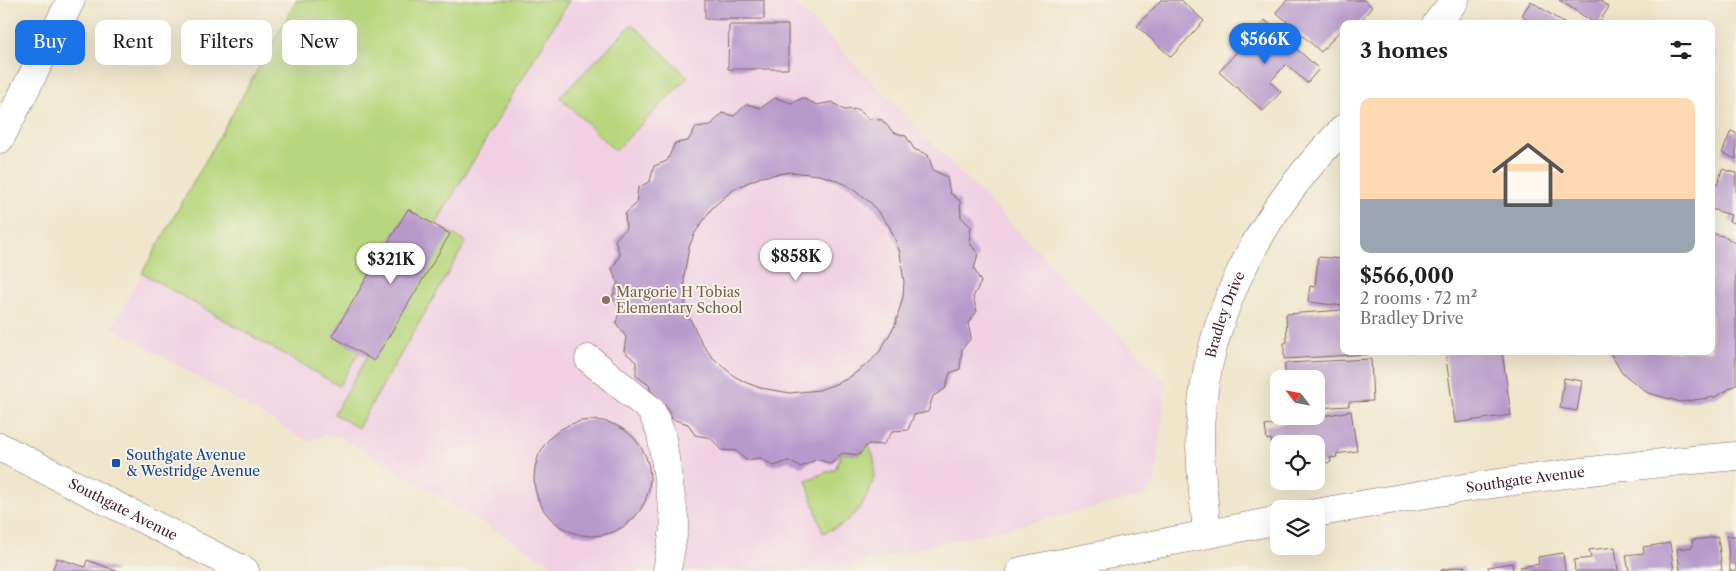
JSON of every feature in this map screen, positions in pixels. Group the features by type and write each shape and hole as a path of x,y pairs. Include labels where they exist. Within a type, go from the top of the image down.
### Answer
{"street":[{"path":"0,139 71,0"},
{"path":"1439,20 1455,0"},
{"name":"Bradley Drive","path":"1207,533 1201,466 1202,404 1212,347 1231,292 1255,243 1286,194 1316,156 1340,132"},
{"path":"589,359 651,410 661,434 675,523 667,571"},
{"name":"Southgate Avenue","path":"0,447 228,567"},
{"name":"Southgate Avenue","path":"1325,512 1526,480 1665,462 1736,456"},
{"path":"1021,571 1270,522"}],"shaded area":[{"name":"Margorie H Tobias Elementary School","path":"297,0 792,0 1166,382 1156,479 1144,496 816,571 562,571 341,437 326,434 309,442 112,327 260,65 272,65 272,44 282,27 282,65 357,65 357,20 286,20"}],"green space":[{"path":"297,0 569,0 339,386 142,273 260,65 272,65 272,44 282,26 282,65 357,65 357,20 286,20"},
{"path":"632,24 688,77 615,151 560,97"},
{"path":"442,228 466,242 358,428 334,414"},
{"path":"868,444 874,457 875,467 872,484 864,500 848,520 823,533 806,480 835,469 842,453 859,455"}],"building":[{"path":"705,0 764,0 764,19 705,19"},
{"path":"1161,0 1181,0 1204,21 1171,57 1137,26"},
{"path":"1287,0 1364,0 1372,7 1361,20 1340,20 1340,31 1321,52 1276,12"},
{"path":"1559,0 1603,0 1602,2 1609,7 1601,20 1590,20"},
{"path":"1531,1 1559,20 1523,20 1525,17 1522,15"},
{"path":"1265,20 1319,69 1307,83 1286,64 1270,82 1281,92 1263,111 1219,72"},
{"path":"729,25 788,25 788,69 728,69"},
{"path":"775,98 791,103 803,98 817,105 832,102 844,110 858,109 869,119 882,120 893,132 906,136 914,149 928,155 933,170 947,177 950,193 960,201 961,217 971,227 969,242 978,254 974,269 981,282 973,297 977,311 968,323 971,338 962,349 960,369 950,373 945,389 933,396 928,412 914,415 908,430 893,431 883,445 868,444 859,455 842,453 831,464 817,459 801,467 788,461 774,466 761,458 746,460 736,451 721,450 711,438 695,435 688,424 672,419 667,406 653,399 649,385 636,376 636,362 624,351 626,337 616,323 620,309 612,297 618,283 612,269 620,255 615,240 626,228 625,214 636,204 638,188 650,181 654,166 667,161 675,143 688,141 696,127 711,125 722,113 734,116 747,104 761,108","holes":["790,172 819,175 847,185 871,203 889,226 900,253 904,282 903,297 895,325 880,351 870,362 847,379 819,390 790,393 761,388 734,376 712,357 703,345 685,305 684,276 689,247 695,233 712,208 734,189 761,177"]},
{"path":"1731,131 1736,133 1736,159 1722,153"},
{"path":"1722,169 1736,173 1736,224 1729,221 1731,215 1715,210 1715,183 1718,184"},
{"path":"408,209 450,234 374,361 332,336"},
{"path":"1715,234 1726,237 1736,244 1736,385 1715,397 1681,402 1648,393 1622,373 1611,355 1715,355"},
{"path":"1318,257 1340,259 1340,306 1308,302 1310,286 1315,287"},
{"path":"1340,310 1340,355 1352,355 1284,359 1284,343 1287,342 1286,314"},
{"path":"1446,355 1503,355 1511,415 1455,423"},
{"path":"1371,359 1373,401 1349,402 1349,406 1325,407 1325,370 1285,370 1285,363"},
{"path":"1564,378 1582,381 1577,411 1560,408"},
{"path":"1351,411 1357,451 1336,454 1337,457 1330,458 1331,462 1325,463 1325,435 1270,435 1270,439 1267,440 1265,426 1325,425 1325,416"},
{"path":"592,420 614,424 633,437 646,456 650,478 646,500 633,519 614,532 592,536 570,532 551,519 538,500 534,478 538,456 551,437 570,424"},
{"path":"1727,536 1736,536 1736,571 1730,571"},
{"path":"1718,537 1722,571 1680,571 1677,549 1693,547 1692,540"},
{"path":"1670,543 1674,571 1629,571 1626,555 1644,553 1643,547"},
{"path":"1615,547 1618,571 1575,571 1574,560 1591,558 1589,550"},
{"path":"1563,553 1565,571 1521,571 1520,567 1539,564 1538,557"},
{"path":"57,558 85,567 87,560 117,571 52,571"},
{"path":"1512,563 1513,571 1489,571 1488,567"},
{"path":"1464,566 1465,571 1441,571 1441,570"}],"place":[{"name":"Margorie H Tobias Elementary School","path":"606,300"},
{"name":"Southgate Avenue & Westridge Avenue","path":"116,463"}]}
